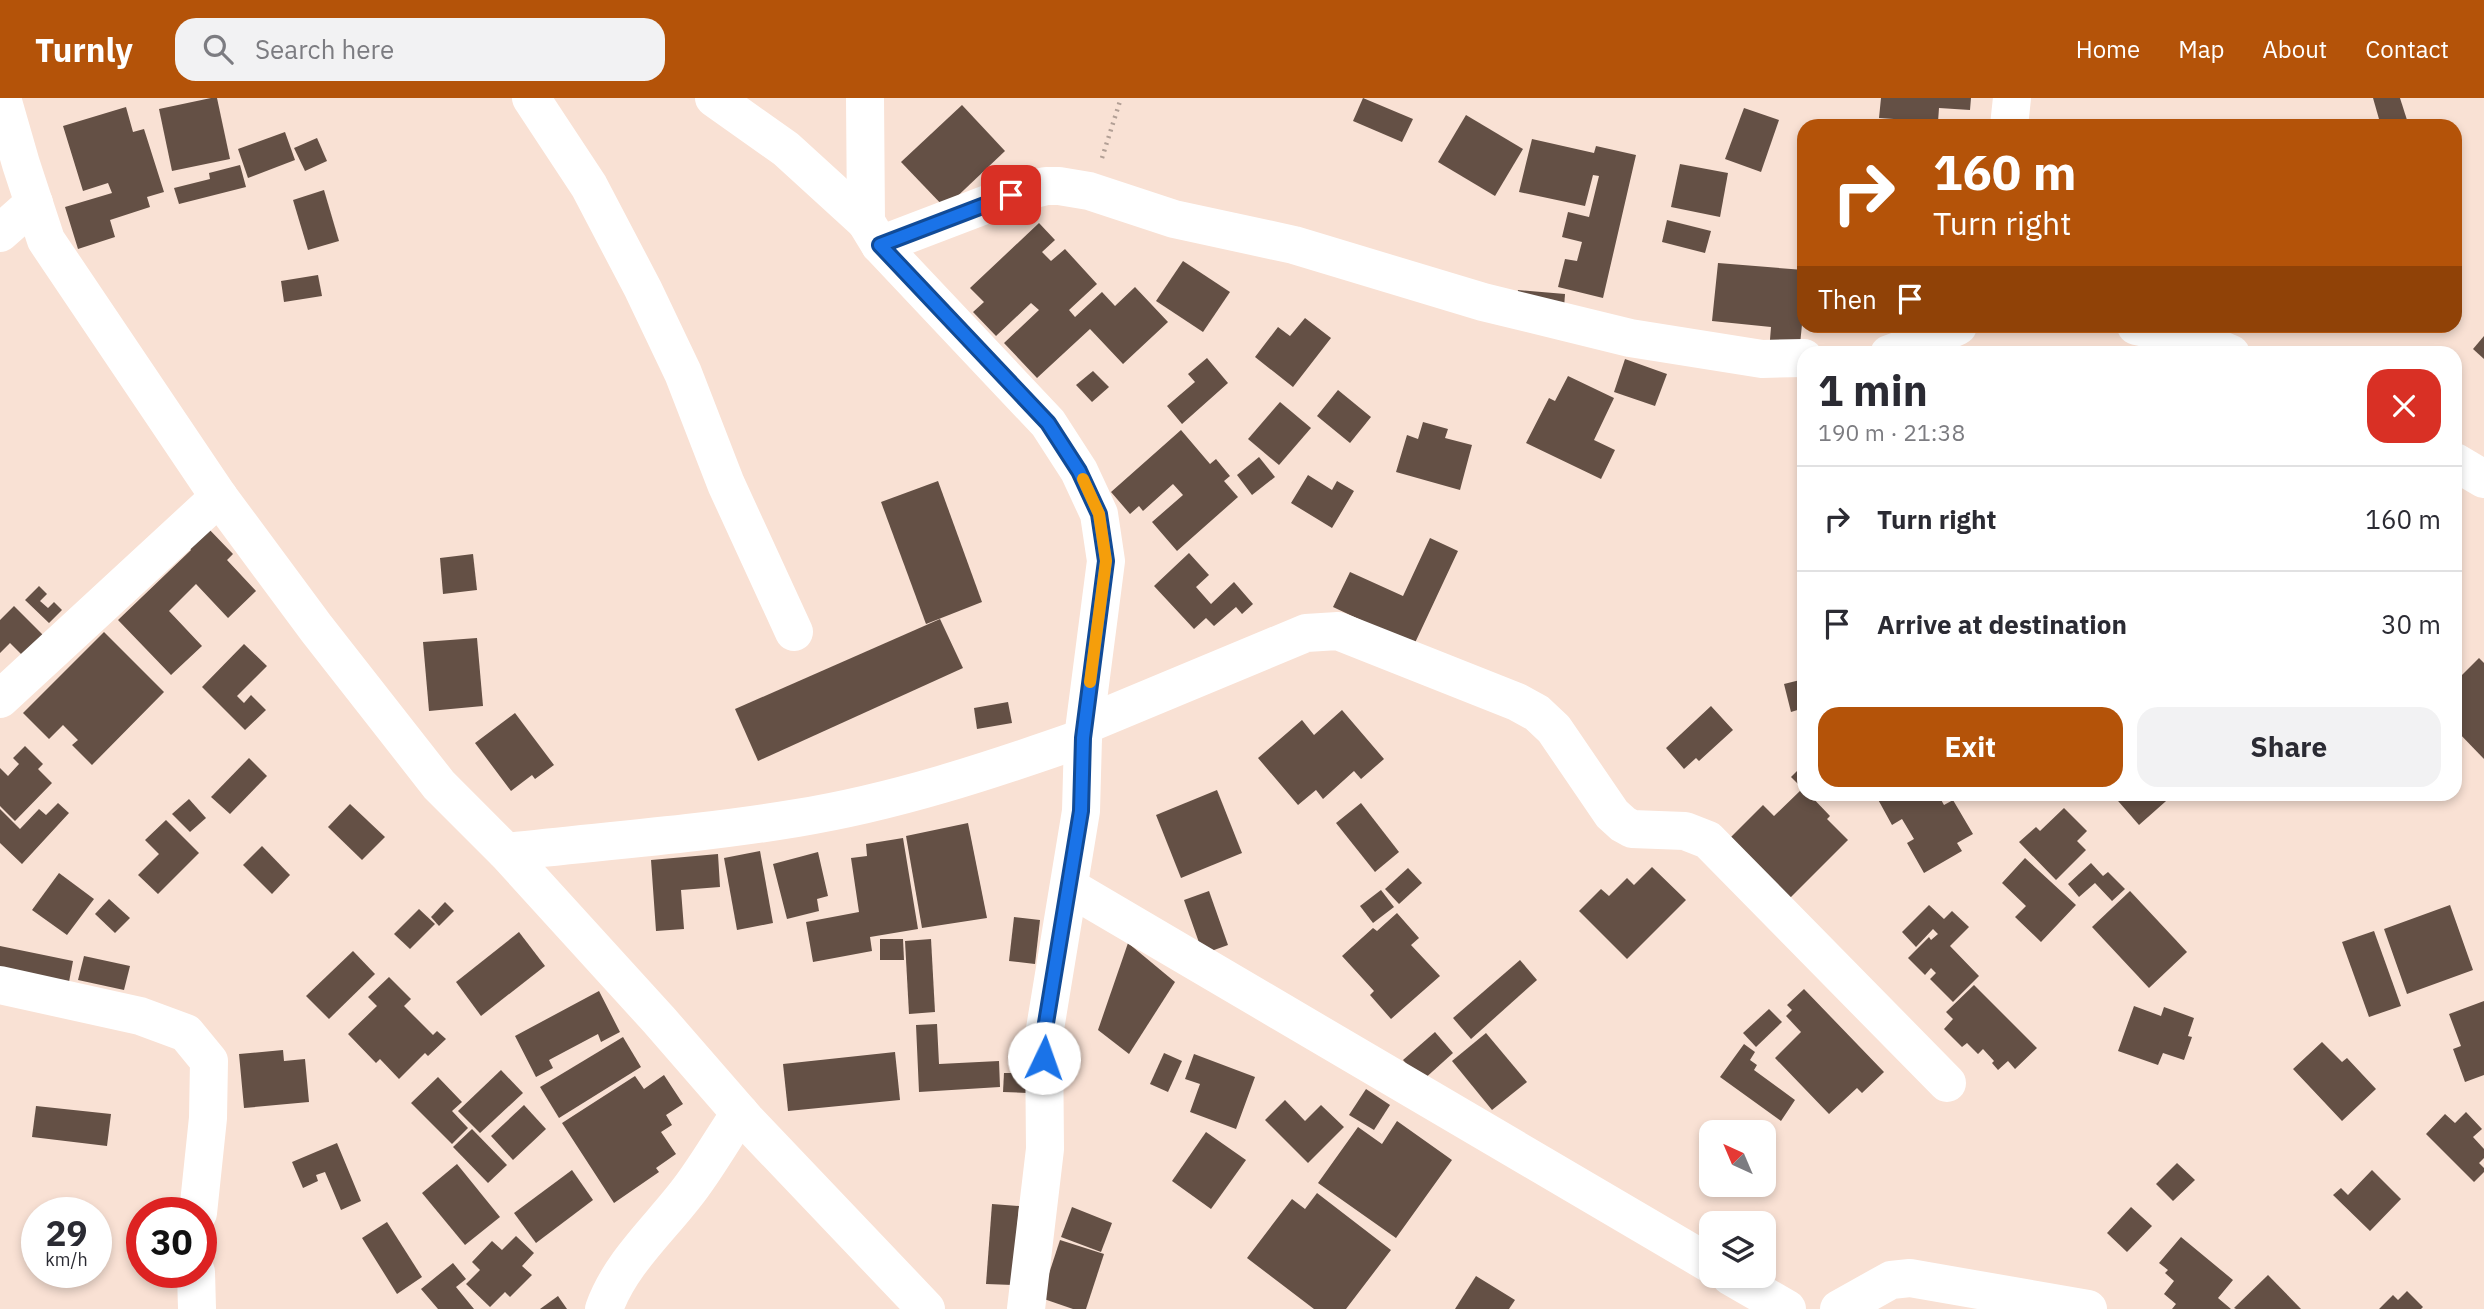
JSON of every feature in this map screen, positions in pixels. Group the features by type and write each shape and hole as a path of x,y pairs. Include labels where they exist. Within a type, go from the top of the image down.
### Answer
{"street":[{"path":"2,98 46,240 219,497 316,628 439,785 506,852 740,1113 926,1309"},
{"path":"531,98 589,186 643,289 683,373 726,484 794,632"},
{"path":"714,98 786,149 873,233 1048,423 1079,471 1099,514 1106,561 1084,732 1081,811 1044,1035 1045,1149 1026,1309"},
{"path":"865,98 873,233"},
{"path":"2010,119 2012,98"},
{"path":"873,233 1046,186 1088,191 1174,219 1294,245 1483,302 1630,338 1762,359 1797,358"},
{"path":"0,233 34,203"},
{"path":"1911,346 1943,333"},
{"path":"2168,333 2212,346"},
{"path":"2462,466 2484,479"},
{"path":"0,699 219,497"},
{"path":"506,852 797,818 883,801 961,779 1084,732 1306,632 1338,631 1517,702 1537,713 1554,729 1612,814 1623,824 1632,829 1685,831 1708,840 1947,1083"},
{"path":"1069,887 1699,1257"},
{"path":"0,985 140,1016 186,1033 209,1061 208,1118 200,1197"},
{"path":"604,1309 608,1297 638,1251 692,1186 740,1113"},
{"path":"1839,1309 1891,1280 1910,1278 2088,1309"},
{"path":"196,1288 197,1309"},
{"path":"1751,1288 1787,1309"}],"path":[{"path":"1088,191 1121,98"}],"building":[{"path":"217,98 230,159 172,171 159,109"},
{"path":"1363,98 1413,119 1402,142 1353,121"},
{"path":"1881,98 1971,98 1970,110 1939,108 1938,119 1879,118"},
{"path":"2373,98 2400,98 2407,119 2379,119"},
{"path":"962,105 1005,151 945,208 901,162"},
{"path":"126,107 133,132 144,129 164,192 147,197 150,207 110,220 115,237 78,249 65,207 112,193 108,183 83,191 63,126"},
{"path":"1744,108 1779,120 1761,172 1725,159"},
{"path":"1466,115 1523,149 1495,196 1438,162"},
{"path":"285,132 295,160 248,178 238,149"},
{"path":"317,138 327,161 305,171 294,148"},
{"path":"1532,139 1594,153 1596,146 1636,155 1603,298 1558,287 1565,259 1577,261 1582,242 1562,237 1568,212 1589,217 1599,176 1593,175 1585,206 1519,192"},
{"path":"1680,164 1728,173 1720,217 1671,207"},
{"path":"240,165 246,187 179,204 174,188 210,179 209,173"},
{"path":"324,190 339,241 308,250 293,200"},
{"path":"1667,220 1711,231 1705,253 1662,242"},
{"path":"1039,223 1055,240 1042,252 1051,261 1065,249 1097,284 1069,310 1075,317 1102,292 1115,306 1135,287 1168,322 1123,364 1090,329 1037,378 1004,343 1039,310 1031,303 996,336 973,312 984,302 970,288"},
{"path":"1183,261 1230,292 1203,332 1156,301"},
{"path":"1718,263 1797,269 1797,333 1801,333 1797,355 1769,352 1771,327 1712,321"},
{"path":"318,275 322,296 284,302 281,281"},
{"path":"1518,290 1565,294 1564,308 1516,304"},
{"path":"1305,318 1331,338 1293,387 1255,357 1278,327 1290,336"},
{"path":"2484,336 2484,359 2473,349"},
{"path":"1207,358 1228,383 1182,424 1167,406 1195,382 1188,374"},
{"path":"1625,359 1667,374 1655,406 1614,392"},
{"path":"1093,371 1109,387 1092,402 1076,385"},
{"path":"1568,376 1614,398 1594,440 1615,450 1601,479 1526,443 1549,398 1555,401"},
{"path":"1338,390 1371,417 1350,443 1317,416"},
{"path":"1280,402 1311,428 1279,465 1248,439"},
{"path":"1423,422 1448,429 1445,438 1472,445 1460,490 1396,472 1407,435 1418,439"},
{"path":"1181,430 1210,464 1216,459 1230,476 1224,481 1238,497 1177,551 1152,522 1183,495 1173,484 1143,511 1139,506 1130,514 1111,492"},
{"path":"1259,457 1275,477 1252,495 1237,475"},
{"path":"1308,475 1332,490 1337,481 1354,491 1332,528 1291,503"},
{"path":"938,481 982,602 926,624 881,502"},
{"path":"204,524 233,554 227,560 256,591 228,618 196,584 169,611 202,646 171,675 118,620 191,550 186,543"},
{"path":"1430,538 1458,551 1414,645 1333,607 1350,572 1403,596"},
{"path":"1189,553 1209,575 1196,587 1211,604 1234,582 1253,604 1242,614 1236,607 1214,626 1206,618 1194,629 1154,586"},
{"path":"473,554 477,590 443,594 440,558"},
{"path":"39,586 47,594 40,601 48,608 54,602 62,610 49,623 25,600"},
{"path":"14,606 48,640 28,661 10,643 0,653 0,620"},
{"path":"940,619 963,668 758,761 735,709"},
{"path":"104,632 164,692 92,765 72,745 78,740 63,725 49,739 23,713"},
{"path":"477,638 483,706 429,711 423,642"},
{"path":"244,644 267,666 237,696 244,703 251,695 266,710 245,730 202,687"},
{"path":"2479,658 2484,663 2484,759 2462,736 2462,675"},
{"path":"1797,681 1797,710 1791,712 1784,684"},
{"path":"1008,702 1012,723 977,729 974,708"},
{"path":"1711,706 1733,730 1699,761 1696,758 1684,769 1666,748"},
{"path":"1342,710 1384,759 1361,779 1354,771 1323,799 1316,790 1298,805 1258,758 1302,720 1314,735"},
{"path":"515,713 554,765 535,779 532,775 511,791 475,743"},
{"path":"25,746 43,764 38,769 52,783 15,821 0,806 0,768 8,776 19,764 13,758"},
{"path":"249,758 267,776 230,814 211,797"},
{"path":"1797,771 1797,783 1791,777"},
{"path":"1217,790 1242,853 1181,878 1156,815"},
{"path":"1797,794 1797,801 1816,801 1830,816 1827,819 1848,840 1790,898 1723,845 1763,805 1774,816"},
{"path":"189,799 206,818 190,832 172,814"},
{"path":"1879,801 1942,801 1944,805 1954,801 1973,834 1957,843 1962,851 1924,873 1907,843 1914,839 1902,819 1892,825"},
{"path":"2118,801 2166,801 2139,825"},
{"path":"58,803 69,813 22,864 0,843 0,809 20,829 39,809 46,815"},
{"path":"1361,803 1399,852 1375,872 1336,823"},
{"path":"350,804 385,837 362,860 328,827"},
{"path":"2064,808 2087,831 2077,841 2086,850 2056,880 2019,842 2036,827 2040,831"},
{"path":"166,820 199,853 158,894 138,875 159,854 145,840"},
{"path":"968,823 987,918 922,928 906,836"},
{"path":"903,838 918,929 870,937 872,951 813,962 806,922 859,912 851,858 867,856 866,844"},
{"path":"262,846 290,875 272,894 243,865"},
{"path":"760,851 773,923 737,930 724,858"},
{"path":"818,852 828,896 817,899 819,911 787,919 773,864"},
{"path":"718,854 720,887 681,890 684,929 656,931 651,860"},
{"path":"2025,858 2076,905 2041,942 2015,917 2026,906 2002,883"},
{"path":"2091,863 2103,876 2108,872 2125,889 2112,901 2095,883 2079,897 2068,884"},
{"path":"1652,867 1686,900 1627,959 1579,911 1601,889 1609,896 1627,878 1634,885"},
{"path":"1408,868 1422,883 1399,904 1385,889"},
{"path":"59,873 94,899 67,935 32,910"},
{"path":"1381,890 1394,907 1373,923 1360,906"},
{"path":"1209,891 1228,945 1203,954 1184,900"},
{"path":"2130,891 2187,952 2149,988 2092,927"},
{"path":"109,899 130,918 115,933 95,914"},
{"path":"445,902 454,911 439,926 431,917"},
{"path":"1929,905 1944,919 1952,911 1969,927 1950,946 1979,976 1953,1002 1930,979 1936,973 1931,968 1925,975 1908,958 1929,937 1931,940 1938,934 1933,929 1916,947 1902,932"},
{"path":"2450,905 2473,970 2407,994 2384,929"},
{"path":"419,909 435,924 410,949 394,934"},
{"path":"1397,913 1419,938 1411,945 1440,976 1391,1019 1370,995 1374,991 1342,956 1373,928 1377,931"},
{"path":"1014,917 1040,920 1035,964 1009,961"},
{"path":"2374,931 2401,1006 2369,1017 2342,942"},
{"path":"519,932 545,966 481,1016 456,982"},
{"path":"880,939 903,939 904,960 880,960"},
{"path":"931,939 935,1012 909,1014 905,941"},
{"path":"1128,943 1175,982 1129,1054 1098,1030"},
{"path":"0,946 73,961 69,982 0,968"},
{"path":"353,951 375,974 329,1019 306,996"},
{"path":"84,956 130,966 124,990 78,980"},
{"path":"1520,960 1537,980 1471,1039 1453,1018"},
{"path":"389,977 411,999 404,1006 433,1035 437,1031 446,1039 428,1056 425,1053 399,1079 380,1059 376,1063 348,1034 377,1006 368,997"},
{"path":"1974,985 2037,1048 2015,1069 2008,1061 1998,1070 1983,1049 1978,1054 1967,1043 1962,1047 1944,1029 1953,1019 1946,1012"},
{"path":"1804,989 1884,1072 1862,1093 1857,1088 1829,1114 1775,1058 1801,1032 1786,1016 1792,1010 1787,1005"},
{"path":"599,991 620,1032 601,1042 598,1034 549,1060 553,1068 536,1077 515,1036"},
{"path":"2484,1001 2484,1075 2465,1082 2453,1049 2461,1046 2449,1014"},
{"path":"2134,1006 2161,1016 2164,1007 2194,1018 2188,1036 2192,1037 2184,1060 2163,1053 2158,1065 2118,1051"},
{"path":"1769,1009 1782,1022 1756,1047 1743,1033"},
{"path":"937,1024 939,1064 999,1061 1000,1087 919,1092 916,1025"},
{"path":"1435,1032 1453,1053 1422,1081 1403,1060"},
{"path":"1486,1033 1527,1082 1492,1110 1452,1061"},
{"path":"623,1037 641,1067 559,1118 540,1087"},
{"path":"2322,1042 2342,1062 2347,1058 2376,1089 2342,1121 2293,1069"},
{"path":"1744,1044 1755,1052 1750,1060 1757,1065 1754,1070 1795,1100 1781,1121 1720,1077"},
{"path":"283,1050 284,1061 305,1059 309,1102 244,1108 239,1054"},
{"path":"895,1052 900,1100 788,1111 783,1064"},
{"path":"1164,1053 1182,1061 1168,1092 1150,1084"},
{"path":"1194,1054 1255,1077 1236,1129 1190,1112 1200,1084 1185,1079"},
{"path":"501,1070 523,1093 480,1133 458,1111"},
{"path":"1004,1073 1028,1073 1028,1093 1003,1092"},
{"path":"664,1075 683,1104 666,1115 672,1125 661,1132 676,1154 656,1168 659,1172 614,1203 562,1123 635,1076 644,1089"},
{"path":"438,1077 462,1102 452,1111 468,1128 452,1144 411,1103"},
{"path":"1366,1089 1390,1105 1374,1130 1349,1115"},
{"path":"1285,1100 1305,1121 1321,1105 1344,1127 1308,1163 1265,1120"},
{"path":"524,1105 546,1129 513,1160 491,1136"},
{"path":"36,1106 111,1114 107,1146 32,1137"},
{"path":"2466,1112 2482,1129 2473,1137 2484,1149 2484,1158 2479,1163 2484,1172 2474,1182 2426,1134 2445,1114 2455,1123"},
{"path":"1397,1121 1452,1160 1396,1238 1318,1183 1358,1127 1382,1144"},
{"path":"472,1129 507,1165 488,1183 453,1147"},
{"path":"1206,1132 1246,1160 1211,1209 1172,1181"},
{"path":"337,1143 361,1201 341,1210 325,1172 316,1175 318,1181 303,1188 292,1162"},
{"path":"2177,1163 2195,1180 2173,1201 2156,1184"},
{"path":"457,1164 500,1217 465,1245 422,1193"},
{"path":"572,1170 593,1200 536,1243 514,1213"},
{"path":"2372,1170 2401,1199 2370,1231 2333,1195 2341,1188 2348,1195"},
{"path":"1317,1193 1391,1250 1346,1309 1314,1309 1247,1258 1292,1199 1305,1209"},
{"path":"992,1204 1019,1206 1013,1285 986,1284"},
{"path":"1072,1207 1112,1223 1101,1252 1061,1237"},
{"path":"2131,1207 2152,1226 2127,1252 2107,1233"},
{"path":"387,1222 422,1277 397,1294 362,1238"},
{"path":"516,1236 534,1253 522,1266 532,1275 510,1297 505,1292 490,1307 466,1284 480,1270 472,1262 492,1241 502,1250"},
{"path":"2181,1237 2233,1280 2218,1298 2231,1309 2172,1309 2176,1304 2164,1294 2174,1281 2165,1273 2168,1270 2159,1263"},
{"path":"1060,1240 1104,1254 1086,1309 1073,1309 1041,1298"},
{"path":"453,1263 466,1279 456,1287 474,1309 438,1309 421,1289"},
{"path":"2268,1275 2301,1309 2234,1308"},
{"path":"1476,1276 1515,1300 1509,1309 1455,1309"},
{"path":"2407,1291 2423,1307 2421,1309 2379,1309 2393,1295 2398,1300"},
{"path":"558,1296 567,1309 540,1309"}],"slow traffic":[{"path":"1083,479 1099,514 1106,561 1090,682"}],"route":[{"path":"1011,195 880,245 1048,423 1079,471 1099,514 1106,561 1083,738 1081,811 1044,1035 1044,1058"}]}
